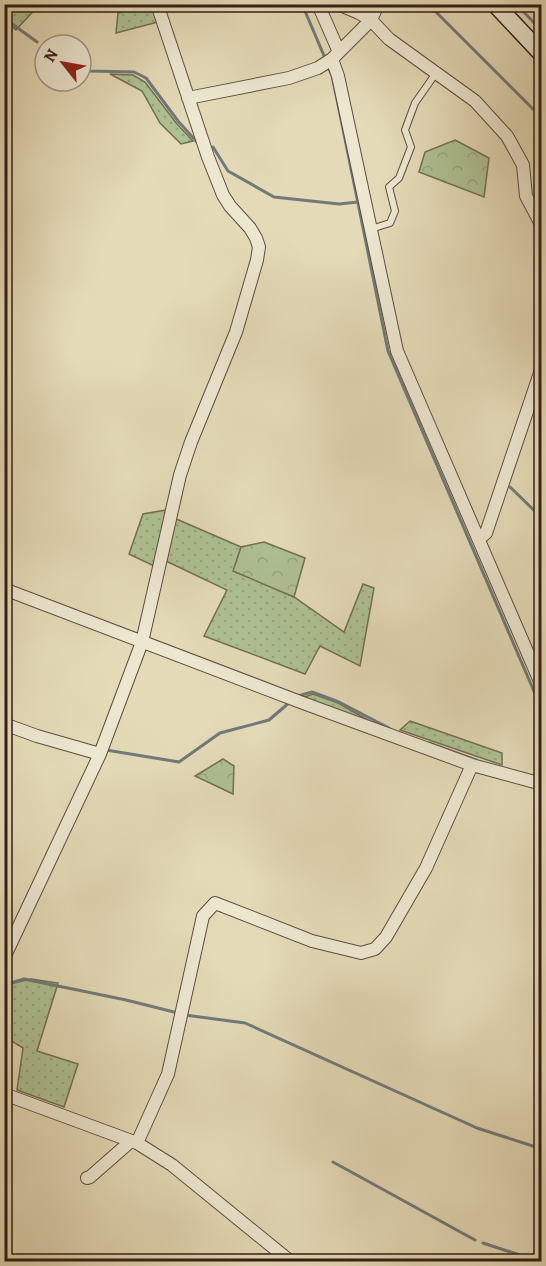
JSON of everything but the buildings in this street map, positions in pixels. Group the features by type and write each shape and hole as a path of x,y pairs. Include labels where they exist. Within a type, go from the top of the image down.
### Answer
{"main road":[{"path":"504,8 542,54"}],"street":[{"path":"4,958 102,749 142,642 180,475 236,332 257,260 259,247 256,238 223,195 208,157 157,4"},
{"path":"318,4 335,55 397,351 542,686"},
{"path":"338,4 371,20 389,39 475,101 507,136 523,165 526,196 542,226"},
{"path":"188,98 289,78 318,68 371,20 378,4"},
{"path":"479,539 486,533 542,367"},
{"path":"4,589 472,765 542,784"},
{"path":"4,724 37,736 102,749"},
{"path":"87,1178 90,1178 134,1142 168,1074 203,916 215,903 312,941 361,953 375,949 386,937 426,868 472,765"},
{"path":"4,1094 134,1142 172,1165 291,1262"}],"lane":[{"path":"371,229 390,223 395,211 389,187 399,178 411,147 405,130 415,103 436,73"}],"green space":[{"path":"5,4 39,5 16,30 5,21"},
{"path":"153,5 158,22 116,33 118,13"},
{"path":"110,74 133,75 145,82 193,141 181,144 160,123 142,91"},
{"path":"455,140 489,158 484,197 419,172 425,152"},
{"path":"166,510 154,566 129,554 143,514"},
{"path":"174,518 241,547 234,571 294,597 344,632 363,584 374,588 360,666 320,646 305,674 204,636 227,590 166,561"},
{"path":"264,542 305,558 294,597 233,571 241,547"},
{"path":"313,694 338,703 380,727 302,698"},
{"path":"410,721 502,753 502,765 400,730"},
{"path":"223,759 234,766 233,794 195,776"},
{"path":"31,979 58,983 37,1051 78,1064 64,1107 17,1090 23,1048 5,1037 5,985"}],"waterway":[{"path":"302,4 325,58"},
{"path":"428,4 542,118"},
{"path":"517,5 542,31"},
{"path":"4,18 33,39"},
{"path":"328,67 332,75 388,351 542,710"},
{"path":"93,71 134,72 146,78 197,142"},
{"path":"213,147 228,171 274,197 339,204 358,202"},
{"path":"510,487 542,518"},
{"path":"298,696 312,692 339,702 389,728"},
{"path":"106,750 179,762 220,733 269,720 290,702"},
{"path":"429,743 476,760"},
{"path":"4,985 24,979 178,1013"},
{"path":"185,1015 245,1023 477,1128 542,1149"},
{"path":"333,1162 475,1240"},
{"path":"483,1243 541,1262"}]}
